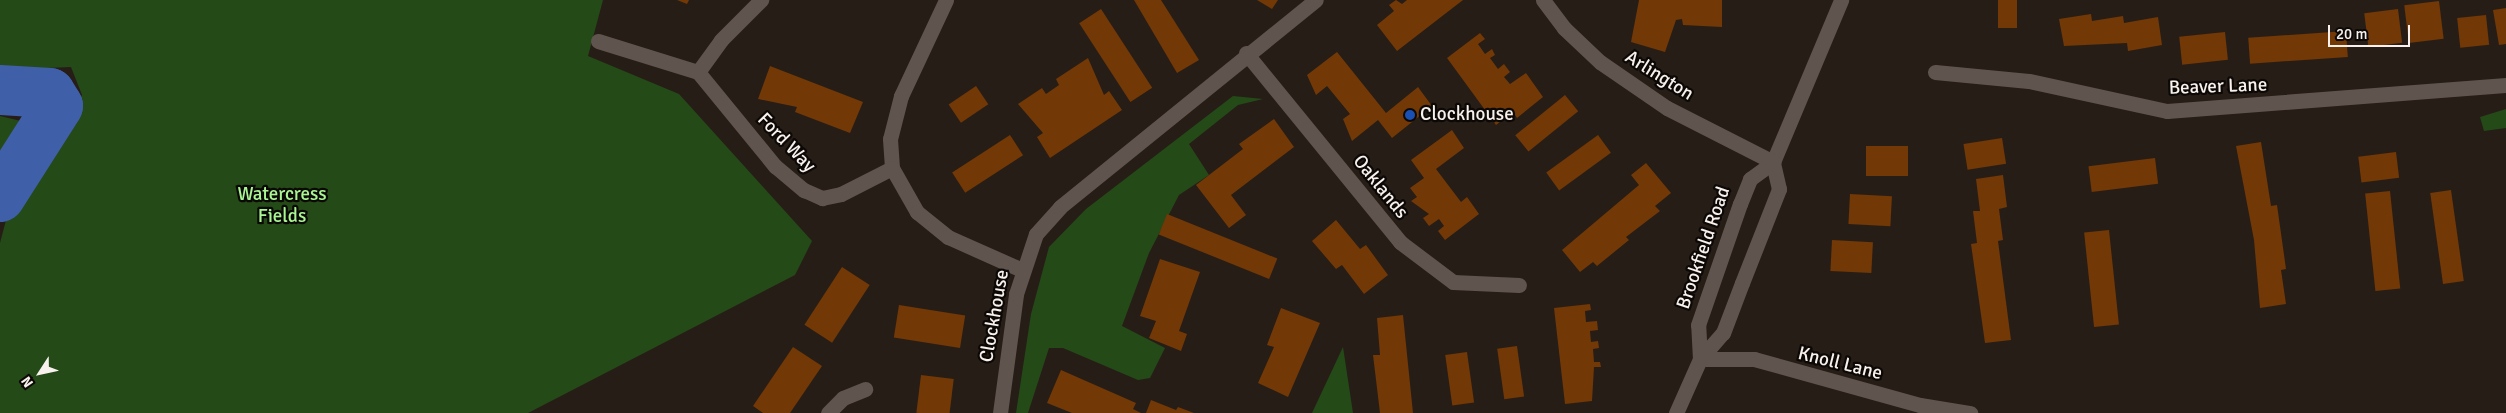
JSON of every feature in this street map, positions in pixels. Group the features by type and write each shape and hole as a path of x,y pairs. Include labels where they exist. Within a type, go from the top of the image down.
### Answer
{"street":[{"path":"598,41 698,72 721,40 761,0"},
{"path":"946,0 901,96 890,139 892,168 918,212 948,237 1022,270"},
{"name":"Clockhouse","path":"1000,413 1022,270 1036,234 1060,207 1246,54 1316,0"},
{"name":"Arlington","path":"1543,0 1564,28 1600,62 1667,108 1773,162"},
{"path":"1773,162 1841,0"},
{"name":"Oaklands","path":"1246,54 1400,242 1452,282 1519,285"},
{"name":"Ford Way","path":"698,72 775,166 804,190 822,198 841,194 892,168"},
{"name":"Beaver Lane","path":"1934,72 2029,81 2167,111 2506,85"},
{"name":"Brookfield Road","path":"1676,413 1700,359 1723,332 1779,189 1773,162 1750,179 1740,204 1698,325 1700,359"},
{"name":"Knoll Lane","path":"1700,359 1754,359 1902,400 1970,413"},
{"path":"828,413 844,398 864,389"}],"green space":[{"name":"Watercress Fields","path":"0,0 603,0 588,56 679,94 812,241 795,275 528,413 0,413 0,243 10,205 61,136 82,95 71,67 0,70"},
{"path":"1233,96 1263,99 1238,105 1189,144 1209,175 1179,195 1149,253 1122,326 1165,348 1150,378 1138,380 1063,348 1049,348 1028,413 1016,413 1031,314 1049,247 1086,209"},
{"path":"2506,109 2506,128 2484,131 2480,117"},
{"path":"0,116 21,121 0,159"},
{"path":"1343,347 1353,413 1312,413"}],"building":[{"path":"677,0 689,0 687,4"},
{"path":"1134,0 1161,0 1199,60 1177,73"},
{"path":"1257,0 1278,0 1272,9"},
{"path":"1396,0 1402,4 1407,0 1463,0 1397,51 1377,25 1394,11 1389,5"},
{"path":"1639,0 1722,0 1722,27 1683,25 1682,19 1676,20 1665,52 1631,42"},
{"path":"1998,0 2017,0 2017,28 1998,28"},
{"path":"2439,1 2444,39 2409,43 2404,5"},
{"path":"2506,8 2506,44 2499,45 2493,10"},
{"path":"1101,9 1152,88 1130,102 1079,23"},
{"path":"2398,9 2402,43 2368,47 2364,13"},
{"path":"2091,14 2092,21 2123,16 2124,23 2158,17 2162,45 2128,51 2127,43 2064,46 2059,19"},
{"path":"2486,15 2489,45 2460,48 2457,18"},
{"path":"2346,31 2348,57 2250,64 2248,38"},
{"path":"2225,32 2228,60 2182,65 2179,37"},
{"path":"1480,33 1485,39 1478,44 1485,54 1492,49 1495,55 1490,58 1498,69 1504,64 1510,72 1504,77 1510,84 1526,73 1543,97 1517,118 1513,112 1496,125 1447,58"},
{"path":"1337,52 1386,113 1418,87 1432,106 1392,138 1378,120 1352,141 1343,119 1350,114 1327,86 1316,95 1307,75"},
{"path":"1088,58 1104,95 1109,91 1122,110 1050,158 1037,137 1043,133 1018,104 1042,88 1046,94 1059,85 1056,79"},
{"path":"770,66 863,102 850,133 795,112 797,107 758,99"},
{"path":"976,86 988,104 961,123 949,104"},
{"path":"1565,95 1578,111 1528,152 1515,135"},
{"path":"1274,119 1294,147 1231,195 1246,215 1229,228 1196,185 1243,149 1239,144"},
{"path":"1452,130 1464,148 1436,169 1461,202 1467,197 1479,214 1445,240 1438,231 1444,226 1439,219 1429,226 1423,218 1429,214 1411,201 1417,197 1410,188 1424,178 1411,160"},
{"path":"1010,135 1023,155 965,193 952,173"},
{"path":"1598,135 1611,153 1559,190 1546,173"},
{"path":"2002,138 2006,164 1968,170 1963,144"},
{"path":"2261,142 2271,206 2277,205 2286,269 2281,270 2286,304 2260,308 2254,240 2236,146"},
{"path":"1866,146 1908,146 1908,176 1866,176"},
{"path":"2396,152 2399,178 2361,182 2358,157"},
{"path":"2155,158 2158,184 2092,192 2088,166"},
{"path":"1646,163 1671,193 1655,206 1660,211 1626,237 1629,240 1597,266 1593,262 1580,272 1562,250 1639,185 1631,175"},
{"path":"2003,175 2007,207 1999,209 2003,240 1998,241 2011,340 1985,343 1971,244 1977,243 1973,211 1980,211 1976,179"},
{"path":"2451,190 2464,281 2443,284 2430,193"},
{"path":"2390,191 2400,288 2375,291 2365,194"},
{"path":"1850,194 1892,196 1890,226 1848,224"},
{"path":"1167,214 1277,259 1269,279 1159,234"},
{"path":"1336,220 1360,249 1366,245 1388,275 1364,294 1342,265 1336,269 1312,241"},
{"path":"2109,230 2119,324 2094,327 2084,233"},
{"path":"1832,240 1873,242 1871,273 1830,271"},
{"path":"1160,259 1200,272 1179,331 1187,334 1181,351 1149,338 1156,321 1140,316"},
{"path":"842,267 870,285 832,343 804,325"},
{"path":"1590,304 1591,310 1585,311 1586,322 1597,321 1598,330 1590,331 1591,342 1598,341 1599,348 1593,349 1594,362 1600,362 1601,367 1594,367 1592,401 1565,404 1554,308"},
{"path":"899,305 965,315 960,348 894,338"},
{"path":"1281,308 1320,323 1288,397 1258,383 1274,347 1267,345"},
{"path":"1403,315 1413,413 1380,413 1373,355 1380,355 1377,318"},
{"path":"1517,346 1524,397 1504,399 1497,349"},
{"path":"793,347 822,366 790,413 763,413 753,406"},
{"path":"1467,352 1474,403 1452,406 1445,355"},
{"path":"1061,370 1136,403 1133,409 1141,413 1072,413 1047,403"},
{"path":"921,375 954,379 950,413 916,413"},
{"path":"1151,400 1176,410 1178,407 1194,413 1146,413"}],"waterway":[{"path":"0,90 50,93 58,106 0,197"}],"place":[{"name":"Clockhouse","path":"1410,115"}]}
